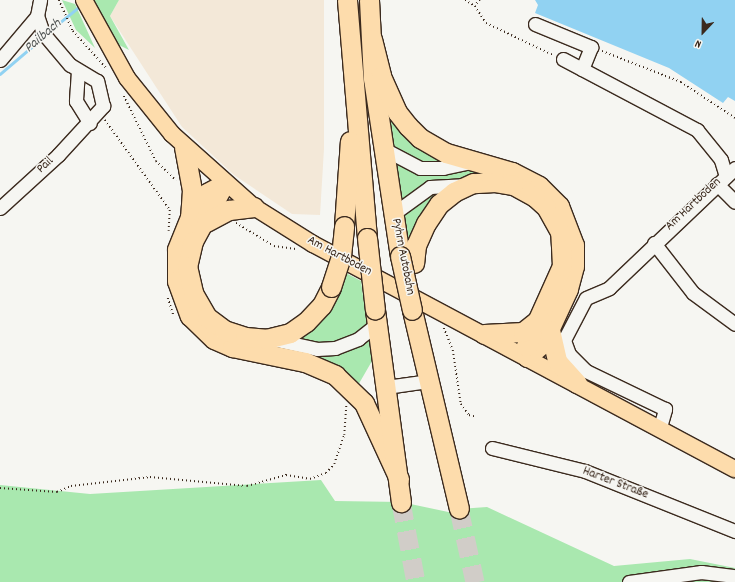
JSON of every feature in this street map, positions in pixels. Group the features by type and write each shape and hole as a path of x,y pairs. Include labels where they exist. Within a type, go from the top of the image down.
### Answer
{"highway":[{"path":"346,0 354,112 367,238 401,502"},
{"name":"Pyhrn Autobahn","path":"369,0 382,148 393,214 407,260 412,310 416,332 459,509"},
{"path":"372,39 381,76 398,112 408,126 433,146 472,162 525,178 549,194 566,217 574,244 574,266 546,324 557,361 577,383"},
{"path":"184,147 198,219 187,266 199,305 224,330 245,337 267,338 290,332 306,322 322,305 331,287 341,256 354,112"},
{"path":"407,260 439,204 468,186 495,182 526,190 546,207 556,223 562,244 562,266 546,324 537,351 527,357"},
{"path":"224,184 177,250 176,267 180,294 190,316 214,339 232,347 305,362 335,375 364,403 398,479"},
{"path":"198,219 229,210 254,207"},
{"path":"484,334 523,332 546,324"}],"main road":[{"name":"Am Hartboden","path":"85,3 127,78 184,147 224,184 254,207 313,244 660,427 735,469"}],"street":[{"path":"40,0 38,20 53,47 78,71 96,81 103,106"},
{"path":"0,60 38,20"},
{"path":"535,24 591,47 582,69"},
{"path":"563,59 697,130 721,160 735,202"},
{"path":"78,71 76,101 90,123"},
{"name":"Pail","path":"0,208 90,123 103,106"},
{"path":"382,148 420,168 443,168 472,162"},
{"name":"Am Hartboden","path":"660,427 665,410 586,371 569,354 564,340 586,298 609,288 654,243 726,176"},
{"path":"393,214 430,187 447,184 468,186"},
{"path":"654,243 693,293 735,324"},
{"path":"267,338 317,349 335,348 358,339 376,317"},
{"path":"386,387 428,381"},
{"name":"Harter Straße","path":"492,448 586,471 735,531"},
{"path":"629,582 701,572 735,576"}],"path":[{"path":"59,0 62,11 68,22 110,74"},
{"path":"465,0 475,6 486,23 563,59"},
{"path":"475,6 480,0"},
{"path":"591,47 681,82 735,118"},
{"path":"122,93 156,161 182,184"},
{"path":"103,106 105,120 170,210 167,238"},
{"path":"232,221 262,241 291,248"},
{"path":"167,296 169,310 178,320"},
{"path":"443,326 454,350 461,404 469,415 477,417"},
{"path":"0,488 57,492 71,486 150,476 247,486 286,475 310,479 326,473 334,464 348,412 345,403"}],"shaded area":[{"path":"119,0 324,0 324,149 320,215 292,214 234,175 182,127 110,16"}],"green space":[{"path":"62,0 75,4 95,48 76,30"},
{"path":"93,0 119,0 110,16 129,50 113,42"},
{"path":"387,111 424,148 450,160 526,183 558,210 568,235 568,272 536,346 532,347 561,285 567,263 566,238 558,215 541,196 516,182 499,178 474,179 450,190 435,202 419,226 410,259"},
{"path":"344,272 361,281 372,361 357,387 203,323 195,308 273,344"},
{"path":"321,480 335,501 401,502 453,513 459,509 487,507 614,566 690,559 735,568 735,582 0,582 0,485 90,494"}],"water":[{"path":"535,0 735,0 735,101 728,97 723,103 669,68 535,13 538,5"}],"waterway":[{"name":"Pailbach","path":"47,33 80,6"},
{"name":"Pailbach","path":"0,74 42,38"}],"tunnel":[{"path":"401,502 416,582"},
{"path":"459,509 475,582"}]}
